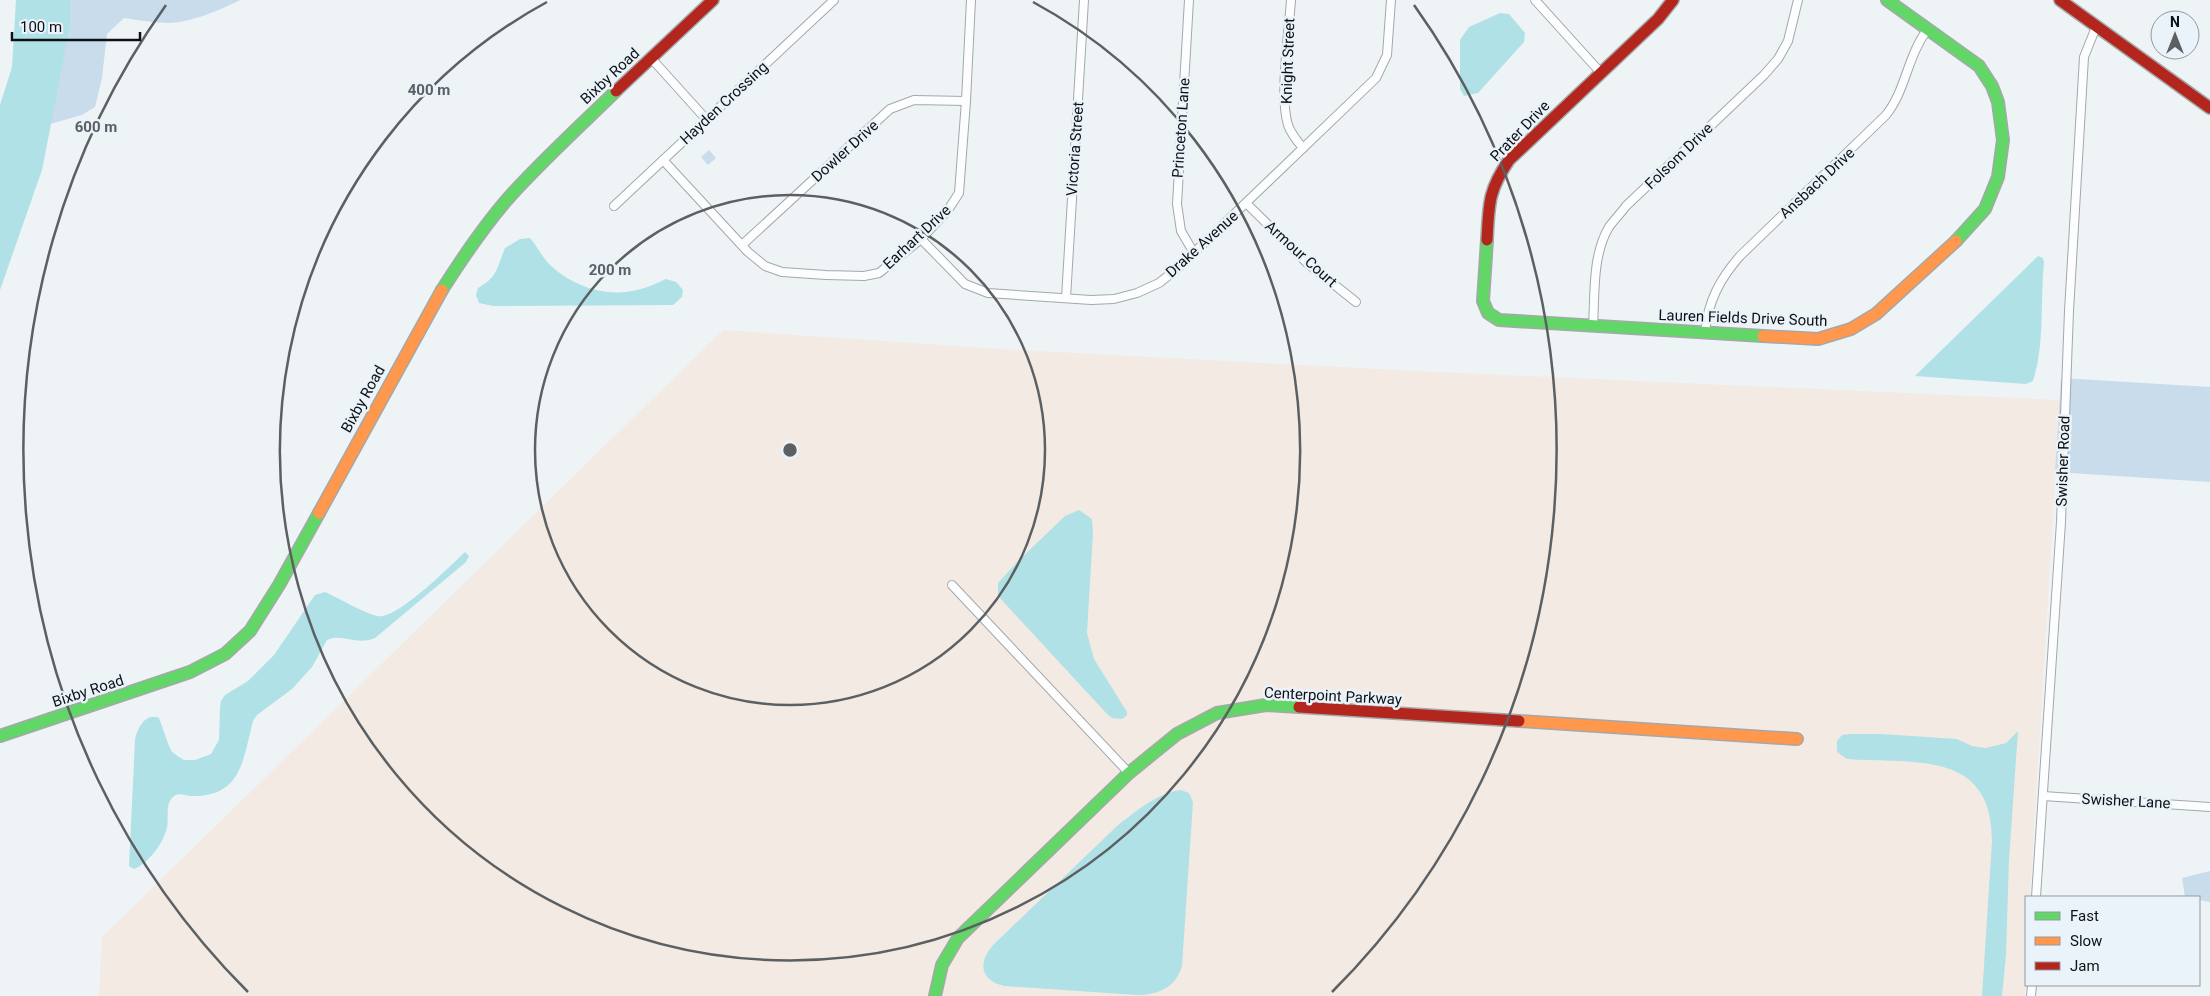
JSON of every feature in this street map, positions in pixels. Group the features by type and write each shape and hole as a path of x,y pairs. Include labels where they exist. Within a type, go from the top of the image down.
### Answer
{"street":[{"name":"Bixby Road","path":"0,736 190,672 221,657 246,636 270,602 431,306 464,255 501,207 536,169 713,0"},
{"name":"Hayden Crossing","path":"614,206 834,0"},
{"name":"Earhart Drive","path":"663,160 742,245 765,266 800,273 864,276 885,270 920,239 952,206 959,193 966,101 970,0"},
{"name":"Victoria Street","path":"1066,298 1084,0"},
{"name":"Princeton Lane","path":"1189,0 1177,204 1181,231 1194,252"},
{"name":"Knight Street","path":"1291,0 1285,101 1288,123 1292,134 1303,148"},
{"name":"Drake Avenue","path":"920,239 964,284 988,293 1114,299 1137,294 1159,283 1247,204 1367,87 1382,68 1387,55 1391,0"},
{"path":"1535,0 1601,73"},
{"name":"Prater Drive","path":"1498,320 1487,314 1482,301 1490,196 1498,176 1509,160 1658,19 1673,0"},
{"name":"Folsom Drive","path":"1593,326 1596,270 1600,249 1608,228 1626,206 1764,76 1778,59 1788,42 1798,0"},
{"name":"Lauren Fields Drive South","path":"1498,320 1818,339 1838,336 1866,323 1968,230 1984,210 1991,198 1999,170 2002,150 2002,130 1998,97 1984,72 1971,59 1927,30 1887,0"},
{"path":"2060,0 2210,108"},
{"name":"Swisher Road","path":"2036,896 2061,532 2069,319 2084,57 2096,27"},
{"name":"Ansbach Drive","path":"1705,332 1710,305 1716,286 1722,277 1740,256 1894,106 1913,53 1927,30"},
{"path":"651,58 706,118"},
{"name":"Dowler Drive","path":"742,245 890,109 914,100 966,101"},
{"name":"Armour Court","path":"1247,204 1307,263 1356,302"},
{"path":"952,585 1129,773"},
{"name":"Centerpoint Parkway","path":"935,996 936,977 946,955 958,938 1129,773 1177,734 1227,710 1266,706 1797,739"},
{"name":"Swisher Lane","path":"2043,796 2210,806"}],"shaded area":[{"path":"16,0 70,0 70,26 42,170 0,290 0,105 12,67"},
{"path":"70,0 240,0 224,8 185,21 168,23 124,18 107,34 102,78 95,107 82,115 50,124 70,26"},
{"path":"1500,13 1509,14 1525,33 1524,42 1478,93 1464,96 1460,89 1460,40 1469,27"},
{"path":"709,150 716,158 708,165 701,157"},
{"path":"530,238 548,263 578,284 601,291 625,292 644,288 666,279 676,282 683,290 682,297 673,305 493,306 479,303 476,295 478,288 493,276 505,248 520,239"},
{"path":"2038,256 2043,258 2044,263 2041,337 2033,381 2026,384 1915,376"},
{"path":"723,330 1000,349 1416,371 2060,400 2030,896 2025,896 2025,996 99,996 102,937"},
{"path":"2061,378 2210,387 2210,482 2055,472"},
{"path":"1079,510 1092,519 1093,533 1087,633 1094,659 1127,712 1127,715 1122,719 1112,718 1107,714 998,596 998,583 1018,561 1065,516"},
{"path":"465,552 469,556 466,562 375,638 362,641 338,638 327,640 312,667 292,689 257,715 253,721 242,762 237,774 230,783 220,790 207,795 190,796 181,794 174,796 168,808 167,828 159,846 140,866 134,869 129,866 135,740 140,726 146,719 150,717 159,718 172,752 184,760 195,760 211,754 219,740 221,701 225,695 248,681 274,655 315,595 325,592 371,614 377,616 386,615 409,602 436,580"},
{"path":"2018,731 2009,860 2006,955 2002,996 1982,996 1992,841 1989,811 1979,790 1964,776 1945,767 1898,761 1847,759 1837,752 1837,741 1842,735 1881,734 1957,739 1972,746 1986,748 2006,743"},
{"path":"1181,790 1189,793 1193,802 1182,966 1179,974 1170,985 1152,994 1137,995 1004,986 996,983 986,975 984,970 985,957 994,944 1117,826 1155,799"},
{"path":"2210,871 2210,902 2200,900 2200,896 2185,896 2182,878"}],"traffic: fast":[{"path":"1887,0 1979,66 1992,86 1998,102 2003,140 1998,177 1985,209 1956,241"},
{"path":"442,290 475,241 512,194 616,91"},
{"path":"1487,240 1483,301 1488,313 1499,320 1763,336"},
{"path":"0,736 190,672 225,654 250,631 279,585 319,513"},
{"path":"935,996 942,965 958,938 1129,773 1177,734 1217,713 1266,705 1299,707"}],"traffic: slow":[{"path":"1763,336 1818,339 1851,329 1876,314 1956,241"},
{"path":"319,513 442,290"},
{"path":"1519,721 1797,739"}],"traffic: jam":[{"path":"616,91 713,0"},
{"path":"1487,240 1488,217 1493,189 1509,160 1658,19 1673,0"},
{"path":"2060,0 2210,108"},
{"path":"1299,707 1519,721"}]}
